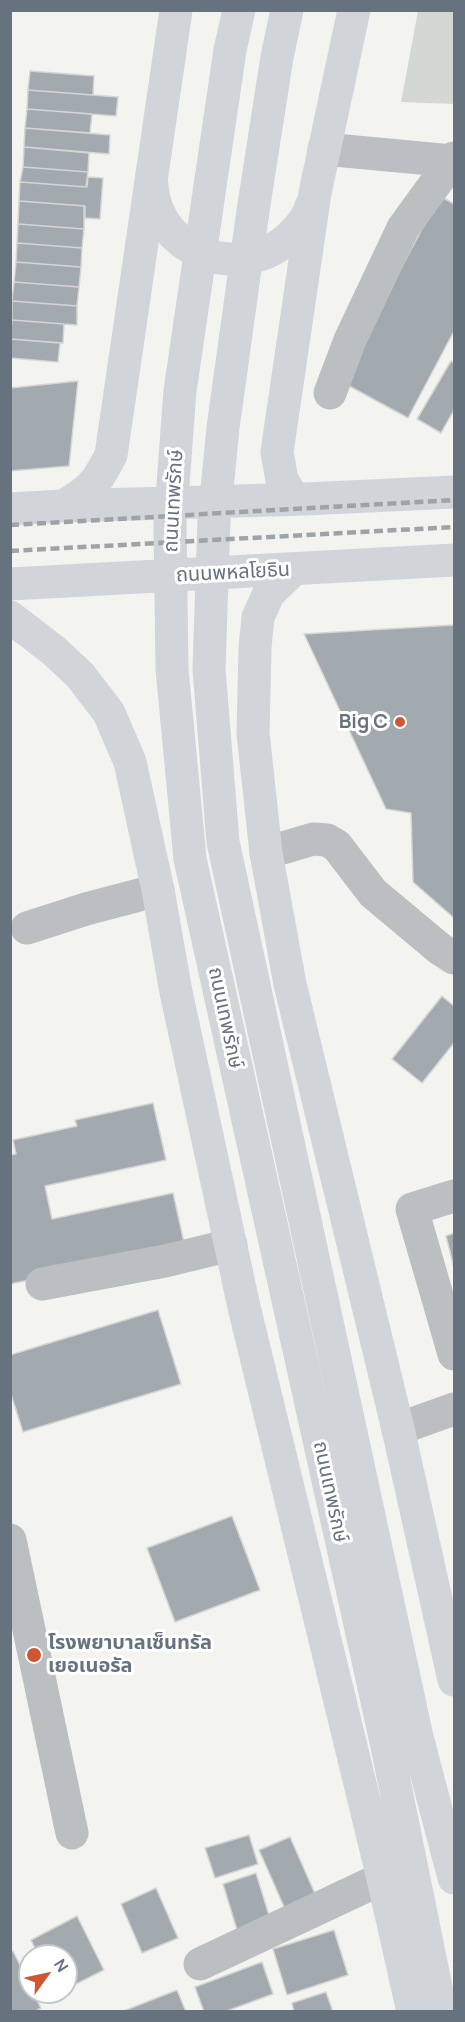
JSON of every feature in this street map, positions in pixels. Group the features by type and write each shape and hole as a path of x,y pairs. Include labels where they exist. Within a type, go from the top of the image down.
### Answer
{"main road":[{"path":"63,506 84,494 100,477 111,455 176,10"},
{"path":"229,10 230,50"},
{"name":"ถนนเทพรักษ์","path":"239,10 230,50 180,391 170,524 173,681 190,859 387,1746 441,2012"},
{"name":"ถนนเทพรักษ์","path":"287,10 277,57 253,212 223,428 214,520 209,669 224,842 417,1737 454,1878"},
{"path":"277,57 296,10"},
{"path":"294,499 282,480 277,452 315,193 354,10"},
{"path":"154,158 153,192 166,224 188,246 211,257 230,260 254,258 280,246 300,227 310,211 315,193"},
{"path":"10,509 454,492"},
{"name":"ถนนพหลโยธิน","path":"10,584 454,560"},
{"path":"293,570 269,593 258,617 253,733 266,853 287,971 398,1429 454,1680"},
{"name":"ถนนเทพรักษ์","path":"10,617 53,650 80,675 109,713 130,762 158,890 176,992 231,1245 413,2012"},
{"path":"176,992 176,974 184,955 195,942 214,931 242,929 254,933 270,943 280,956 287,971"}],"street":[{"path":"324,149 453,159"},
{"path":"330,393 350,340 403,228 453,159"},
{"path":"266,853 313,839 327,840 337,846 373,893 454,958"},
{"path":"27,928 86,909 158,890"},
{"path":"454,1196 412,1209 454,1354"},
{"path":"42,1284 165,1261 231,1245"},
{"path":"398,1429 454,1409"},
{"path":"10,1540 72,1833"},
{"path":"200,1964 383,1878"}],"shaded area":[{"path":"418,11 454,11 454,104 401,102"}],"building":[{"path":"30,71 94,76 93,95 28,90"},
{"path":"28,90 118,97 116,116 27,109"},
{"path":"27,109 92,114 90,133 25,128"},
{"path":"25,128 110,135 109,154 24,147"},
{"path":"24,147 89,153 88,172 23,167"},
{"path":"23,167 88,172 86,187 20,182"},
{"path":"88,177 103,178 100,219 85,218 85,206 19,201 20,182 87,187"},
{"path":"440,196 454,204 454,331 408,418 340,381"},
{"path":"19,201 84,206 84,229 18,224"},
{"path":"18,224 84,229 82,248 17,243"},
{"path":"17,243 82,248 81,267 16,262"},
{"path":"16,262 81,267 79,287 14,282"},
{"path":"14,282 79,287 77,306 12,301"},
{"path":"12,301 77,306 77,325 12,320"},
{"path":"12,320 64,324 63,343 10,339"},
{"path":"10,339 60,343 58,362 10,358"},
{"path":"451,361 454,363 454,410 441,433 417,419"},
{"path":"78,381 69,466 10,471 10,388"},
{"name":"Big C","path":"454,625 454,918 413,882 411,813 386,809 304,634"},
{"path":"442,996 454,1006 454,1043 422,1083 392,1059"},
{"path":"153,1103 166,1160 45,1186 52,1219 173,1193 185,1247 10,1284 10,1155 16,1154 13,1140 77,1126 75,1120"},
{"path":"454,1233 454,1268 446,1236"},
{"path":"158,1310 181,1384 23,1432 10,1391 10,1355"},
{"path":"232,1516 260,1590 175,1622 147,1548"},
{"path":"249,1835 258,1864 215,1878 205,1848"},
{"path":"290,1837 316,1896 285,1909 259,1850"},
{"path":"256,1873 271,1922 238,1933 223,1884"},
{"path":"156,1888 178,1938 142,1953 121,1904"},
{"path":"77,1916 104,1970 78,1983 78,1944 33,1944 31,1940"},
{"path":"334,1930 348,1975 287,1995 273,1949"},
{"path":"13,1951 18,1961 18,2004 39,2004 41,2008 34,2012 10,2012 10,1953"},
{"path":"262,1962 273,1994 224,2012 204,2012 195,1987"},
{"path":"177,1990 186,2012 127,2012 126,2010"},
{"path":"326,1992 333,2012 294,2012 292,2003"}],"railway":[{"path":"10,525 454,500"},
{"path":"10,551 454,527"}],"place":[{"name":"Big C","path":"400,722"},
{"name":"โรงพยาบาลเซ็นทรัล เยอเนอรัล","path":"34,1655"}]}
